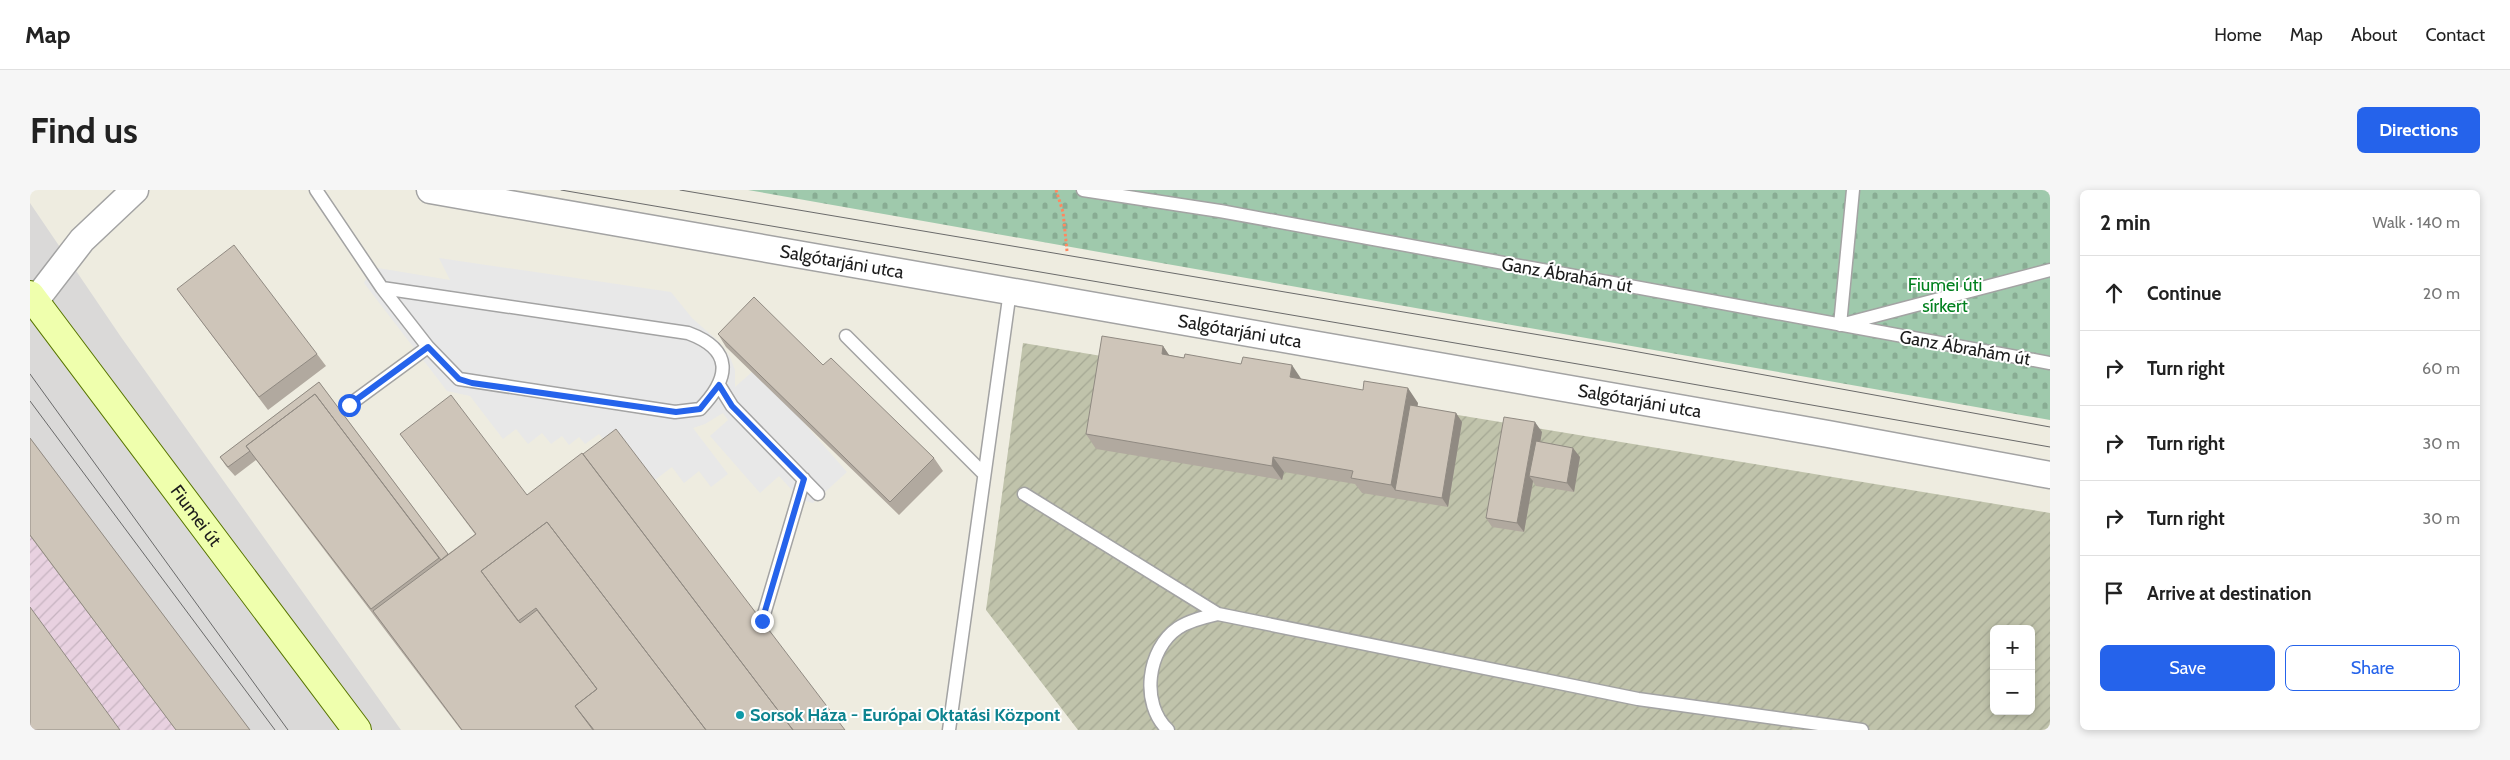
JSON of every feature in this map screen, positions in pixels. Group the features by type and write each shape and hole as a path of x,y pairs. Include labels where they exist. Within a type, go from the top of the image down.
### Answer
{"main road":[{"name":"Fiumei út","path":"32,298 357,730"}],"street":[{"name":"Fiumei út","path":"32,298 72,251 135,190"},
{"name":"Salgótarjáni utca","path":"430,190 1828,434 2050,475"}],"lane":[{"path":"316,190 382,288 428,347 459,379 472,383 676,412 700,409 719,385 723,370 719,352 704,339 688,333 382,288"},
{"name":"Ganz Ábrahám út","path":"1083,190 1220,211 2050,363"},
{"path":"1853,190 1840,325 2050,270"},
{"path":"949,730 1010,291"},
{"path":"846,336 984,474"},
{"path":"349,405 428,347"},
{"path":"719,385 732,406 818,494"},
{"path":"762,621 804,479"},
{"path":"1024,494 1218,614 1638,699 1862,730"},
{"path":"1168,730 1160,722 1151,700 1151,676 1159,648 1178,628 1198,618 1218,614"}],"path":[{"path":"1056,190 1064,212 1067,251"}],"shaded area":[{"path":"30,203 121,337 401,730 30,730"},
{"path":"439,258 671,292 692,318 719,342 730,357 735,370 735,387 752,372 797,415 847,472 813,503 801,500 779,476 760,493 710,436 728,420 723,413 705,424 693,428 728,474 711,487 699,471 684,483 672,467 655,480 620,435 607,444 599,434 585,444 579,437 569,445 562,436 551,444 542,433 528,444 516,429 503,439 470,396 447,391 364,283 372,267 450,280"},
{"path":"1023,343 2050,513 2050,730 1078,730 986,610"},
{"path":"30,439 249,730 30,730"}],"green space":[{"name":"Fiumei úti sírkert","path":"748,190 2050,190 2050,420"}],"building":[{"path":"234,245 317,354 259,397 177,289"},
{"path":"754,297 823,365 831,358 934,458 890,502 718,334"},
{"path":"1102,336 1163,346 1162,354 1184,358 1185,354 1241,364 1243,357 1292,365 1290,377 1363,390 1364,381 1408,388 1391,485 1351,478 1353,471 1273,457 1272,466 1086,434"},
{"path":"319,382 448,554 441,560 315,394 246,446 250,451 228,467 220,457"},
{"path":"315,394 439,558 371,609 246,446"},
{"path":"451,395 527,495 582,453 793,730 706,730 547,522 481,571 520,623 537,610 597,689 575,706 593,730 462,730 373,611 476,534 400,434"},
{"path":"1410,405 1456,413 1442,498 1395,490"},
{"path":"1504,417 1535,422 1517,523 1486,518"},
{"path":"616,429 845,730 793,730 583,454"},
{"path":"30,438 250,730 176,730 30,535"},
{"path":"1536,441 1573,448 1567,483 1529,476"},
{"path":"547,522 706,730 594,730 575,706 597,689 536,608 518,621 481,571"},
{"path":"30,607 120,730 30,730"}],"tram line":[{"path":"561,190 1607,369 2050,447"},
{"path":"680,190 1611,347 2050,427"},
{"path":"30,374 288,730"},
{"path":"30,401 275,730"}],"place":[{"name":"Sorsok Háza - Európai Oktatási Központ","path":"740,715"}],"route":[{"path":"349,405 428,347 448,370 459,379 472,383 676,412 700,409 714,394 719,385 732,406 804,479 762,621"}]}
